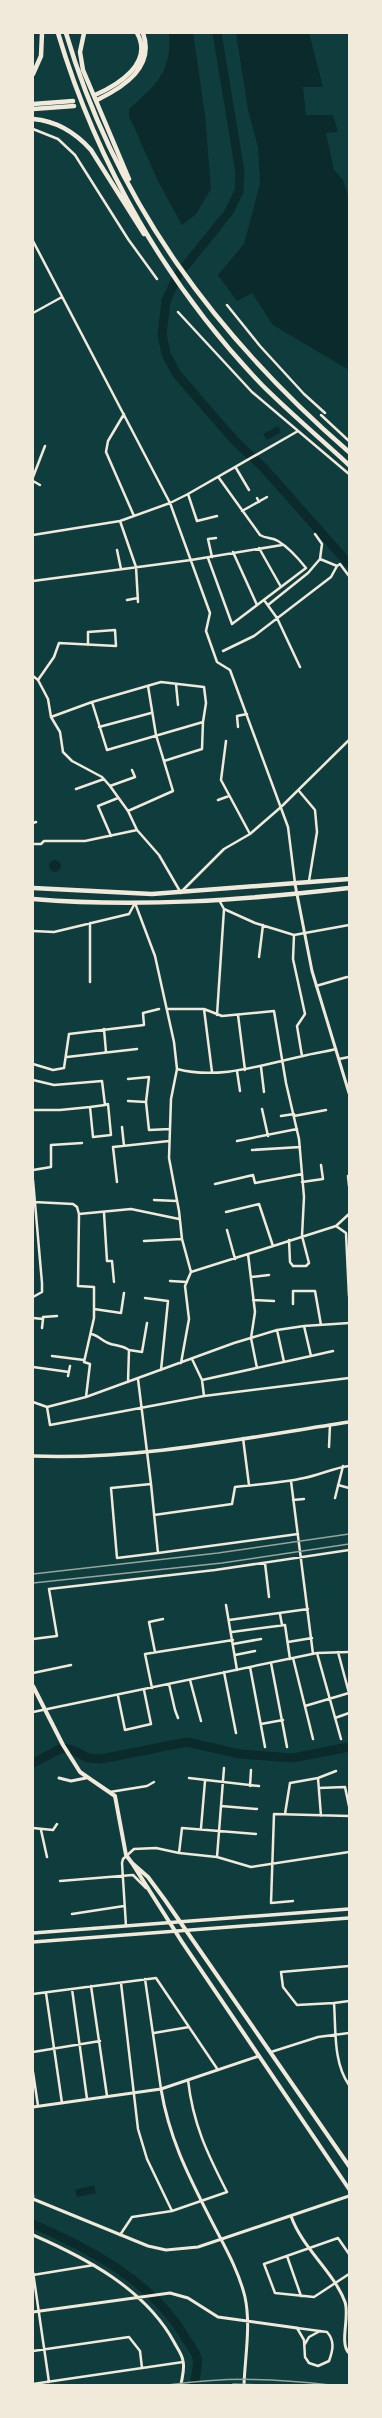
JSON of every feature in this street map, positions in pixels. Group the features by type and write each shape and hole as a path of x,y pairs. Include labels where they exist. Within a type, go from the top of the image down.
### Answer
{"highway":[{"path":"33,74 41,56 42,33"},
{"path":"58,33 76,88 99,144 123,192 168,267 185,292 236,356 262,384 349,465"},
{"path":"66,33 101,127 135,196 174,259 191,284 231,335 269,378 308,416 349,452"},
{"path":"84,33 80,52 83,70 135,196"},
{"path":"137,33 141,49 135,68 116,85 96,97 124,85 140,68 146,53 143,33"},
{"path":"33,104 73,104 33,109"},
{"path":"33,119 68,129 85,144 143,233 162,258"},
{"path":"33,888 135,894 181,893 349,879"},
{"path":"33,899 97,903 135,903 219,900 349,888"}],"main road":[{"path":"33,1456 90,1457 147,1452 349,1422"},
{"path":"33,1686 44,1710 74,1763 86,1778 110,1792 117,1800 126,1855 349,2189"},
{"path":"132,1863 148,1877 349,2166"},
{"path":"33,1933 349,1909"},
{"path":"33,1942 349,1918"}],"street":[{"path":"33,129 58,139 75,155 128,239 157,279"},
{"path":"33,241 170,503 210,613 206,631 217,662 230,670 281,807 289,833 296,894 316,986 349,1093"},
{"path":"33,313 62,296"},
{"path":"227,306 260,346 304,394 325,413"},
{"path":"178,312 252,392 349,474"},
{"path":"124,414 108,441 106,452 134,516"},
{"path":"321,416 349,441"},
{"path":"33,534 120,521 170,503 220,478 298,431"},
{"path":"33,476 44,446"},
{"path":"236,468 249,490"},
{"path":"208,558 232,624 306,568 297,557 277,540 267,539 260,535 220,478"},
{"path":"33,481 40,485"},
{"path":"188,494 197,521 217,516"},
{"path":"242,511 267,497"},
{"path":"257,498 258,502"},
{"path":"120,521 136,567 138,602"},
{"path":"269,606 322,560 322,544 315,534"},
{"path":"212,557 208,539 216,538"},
{"path":"33,581 208,558 233,552 282,545"},
{"path":"259,548 281,587"},
{"path":"117,550 121,569"},
{"path":"233,552 256,605"},
{"path":"322,560 336,566 340,564 349,576"},
{"path":"223,651 254,636 331,577 336,566"},
{"path":"127,600 138,598"},
{"path":"264,600 277,617 300,667"},
{"path":"38,680 54,657 59,644 116,646 115,630 88,632 88,645"},
{"path":"33,676 38,680 48,700 51,717 60,732 63,752 72,760 104,779 110,786 128,811 137,830 159,855 181,893 224,850 250,834 281,807 349,740"},
{"path":"51,717 92,702 161,682 204,687 206,703 203,722 202,749 164,761"},
{"path":"176,684 178,705"},
{"path":"128,811 174,791 156,735 151,713 148,686"},
{"path":"92,702 106,750 203,722"},
{"path":"99,727 151,713"},
{"path":"238,727 237,716 246,714"},
{"path":"226,741 221,780 250,834"},
{"path":"110,786 135,777 132,770"},
{"path":"76,789 104,779"},
{"path":"298,791 315,810 317,832 310,883"},
{"path":"218,800 229,796"},
{"path":"111,836 98,806 119,798"},
{"path":"33,844 41,844 44,841 85,841 137,830"},
{"path":"217,1015 224,909 219,900"},
{"path":"33,931 54,932 129,914 135,903"},
{"path":"135,903 155,956 167,1009 177,1069 171,1099 169,1158 182,1239 191,1272 187,1282 185,1295 189,1320 181,1363"},
{"path":"224,909 263,926 294,935 349,925"},
{"path":"90,923 90,982"},
{"path":"259,957 263,926"},
{"path":"294,935 293,959 305,1014 297,1026 302,1056"},
{"path":"316,986 347,977"},
{"path":"33,1064 53,1070 64,1068 67,1057 69,1034 144,1025 143,1013 159,1009"},
{"path":"167,1009 204,1009 217,1015 274,1012 300,1147 302,1174 302,1236 309,1263 306,1266 293,1266 290,1262 290,1240"},
{"path":"204,1009 212,1072"},
{"path":"238,1015 245,1070"},
{"path":"104,1029 106,1052"},
{"path":"67,1057 137,1048"},
{"path":"177,1069 193,1073 245,1070 336,1049"},
{"path":"339,1059 349,1057"},
{"path":"261,1067 264,1092"},
{"path":"237,1071 240,1091"},
{"path":"128,1079 149,1077 146,1102 149,1130 170,1129"},
{"path":"33,1080 54,1085 102,1081 104,1105"},
{"path":"128,1102 146,1102"},
{"path":"33,1110 60,1110 108,1104 111,1135 93,1137 90,1107"},
{"path":"262,1109 268,1136"},
{"path":"280,1116 326,1110"},
{"path":"122,1128 124,1146"},
{"path":"238,1141 297,1129"},
{"path":"117,1182 113,1147 169,1141"},
{"path":"33,1170 51,1167 50,1145 82,1143"},
{"path":"252,1150 300,1147"},
{"path":"302,1182 323,1179 321,1165"},
{"path":"215,1184 253,1175 255,1183 302,1174"},
{"path":"348,1176 349,1186"},
{"path":"33,1180 42,1292 33,1297"},
{"path":"154,1200 177,1201"},
{"path":"34,1202 73,1204 77,1207 79,1214 78,1286 94,1287 94,1310 91,1334 84,1360"},
{"path":"226,1212 259,1204 273,1246"},
{"path":"79,1214 104,1213 105,1211 122,1209 139,1209 179,1219"},
{"path":"104,1213 107,1261 112,1261 114,1282"},
{"path":"191,1272 336,1226 349,1214"},
{"path":"336,1226 346,1233 349,1296"},
{"path":"227,1230 235,1259"},
{"path":"144,1241 182,1239"},
{"path":"248,1254 255,1312 252,1338 257,1368"},
{"path":"251,1277 269,1275"},
{"path":"170,1281 187,1282"},
{"path":"292,1304 293,1291 315,1291 321,1324"},
{"path":"94,1310 121,1313 124,1293"},
{"path":"144,1298 168,1301 161,1370"},
{"path":"253,1300 274,1301"},
{"path":"42,1328 43,1317 57,1316"},
{"path":"33,1318 43,1320"},
{"path":"91,1334 97,1335 106,1342 125,1347 129,1350 142,1352 147,1323"},
{"path":"33,1402 47,1407 86,1397 277,1330 321,1324 349,1323"},
{"path":"304,1326 311,1356"},
{"path":"277,1330 284,1362"},
{"path":"128,1383 129,1350"},
{"path":"202,1380 333,1351"},
{"path":"52,1356 84,1360 90,1364 86,1397"},
{"path":"192,1359 202,1380 204,1396"},
{"path":"68,1376 70,1366"},
{"path":"33,1367 69,1372"},
{"path":"47,1407 50,1425 204,1396 349,1378"},
{"path":"138,1379 158,1553"},
{"path":"330,1425 330,1447"},
{"path":"243,1438 249,1486"},
{"path":"154,1515 232,1504 235,1487 291,1481 343,1466 349,1466"},
{"path":"335,1498 343,1466"},
{"path":"291,1481 313,1654"},
{"path":"151,1484 111,1488 118,1558 298,1534"},
{"path":"338,1485 349,1488"},
{"path":"293,1500 304,1499"},
{"path":"33,1639 57,1636 49,1589 265,1563 349,1550"},
{"path":"265,1563 269,1597"},
{"path":"263,1593 269,1592"},
{"path":"226,1605 232,1632 237,1670"},
{"path":"229,1620 308,1609"},
{"path":"280,1614 282,1625 285,1625 291,1658 313,1739"},
{"path":"155,1652 149,1622 162,1619"},
{"path":"232,1632 282,1625"},
{"path":"288,1642 312,1638"},
{"path":"152,1688 145,1654 261,1639"},
{"path":"235,1655 255,1651"},
{"path":"305,1706 349,1693 338,1652"},
{"path":"33,1712 118,1696 291,1658 318,1653 349,1652"},
{"path":"318,1653 341,1740"},
{"path":"271,1663 287,1747"},
{"path":"33,1673 71,1665"},
{"path":"250,1667 265,1747"},
{"path":"224,1672 236,1733"},
{"path":"190,1680 201,1721"},
{"path":"169,1684 178,1718"},
{"path":"118,1696 125,1730 151,1724 144,1690"},
{"path":"335,1718 349,1714"},
{"path":"261,1724 283,1720"},
{"path":"217,1857 224,1768"},
{"path":"250,1786 252,1770"},
{"path":"285,1814 290,1783 318,1778 336,1771"},
{"path":"59,1778 71,1781 86,1778"},
{"path":"189,1778 260,1786"},
{"path":"318,1778 321,1816"},
{"path":"202,1828 205,1781"},
{"path":"110,1792 147,1786 154,1782"},
{"path":"319,1788 345,1787 349,1806"},
{"path":"221,1806 257,1809"},
{"path":"293,1901 271,1903 274,1814 349,1816"},
{"path":"33,1828 53,1830 56,1824"},
{"path":"179,1853 182,1828 202,1828 256,1834"},
{"path":"41,1830 47,1857"},
{"path":"126,1927 122,1875 123,1859 126,1855 137,1848 156,1848 179,1853 217,1857 246,1866 272,1865 308,1857 349,1852"},
{"path":"60,1881 132,1875 153,1896"},
{"path":"72,1914 124,1906"},
{"path":"349,1966 281,1972 283,1987 297,2005 349,2001"},
{"path":"33,1994 156,1978 218,2070"},
{"path":"145,1979 161,2089 166,2115 175,2145 222,2240 242,2286 247,2306 244,2385"},
{"path":"121,1983 138,2129 142,2144 172,2211"},
{"path":"91,1986 100,2040 106,2096"},
{"path":"72,1989 87,2099"},
{"path":"46,1993 62,2103"},
{"path":"334,2003 338,2060 343,2076 349,2085"},
{"path":"154,2033 189,2027"},
{"path":"271,2052 318,2037 349,2033"},
{"path":"33,2052 100,2040"},
{"path":"33,2107 161,2089 259,2056"},
{"path":"33,2072 38,2106"},
{"path":"120,2235 132,2217 172,2211 227,2192 200,2136 194,2119 188,2080"},
{"path":"33,2195 33,2199 120,2235 166,2250 184,2250 222,2240 349,2196"},
{"path":"291,2216 309,2248 334,2284 346,2309 345,2346 349,2353"},
{"path":"33,2235 94,2265 136,2296 160,2321 171,2336 183,2362 181,2385"},
{"path":"349,2254 338,2238 264,2264 275,2293 314,2297 349,2274"},
{"path":"287,2256 301,2296"},
{"path":"49,2382 33,2274 94,2265"},
{"path":"33,2312 136,2296 176,2293 188,2298 218,2317 327,2332 332,2338 329,2361 318,2366 309,2363 305,2357 304,2340 297,2328"},
{"path":"304,2347 309,2337 320,2330"},
{"path":"33,2351 129,2337 140,2351 142,2368"},
{"path":"33,2384 183,2362"}],"water":[{"path":"169,33 193,33 205,115 211,189 196,214 182,225 159,183 129,116 129,109 155,84 161,76 168,58"},
{"path":"236,33 309,33 323,87 303,87 306,115 333,115 338,132 326,133 334,170 343,180 349,199 349,370 273,325 252,293 237,301 218,275 244,244 260,184 258,147 248,110"},
{"path":"278,426 281,432 267,440 263,434"},
{"path":"53,860 57,860 61,866 57,872 53,872 49,868 49,864"},
{"path":"94,2185 96,2193 77,2197 75,2190"}],"waterway":[{"path":"217,33 240,172 239,191 229,212 178,275 166,301 162,334 166,354 176,373 207,409 236,442 263,467 349,564"},
{"path":"33,1763 62,1748 73,1750 88,1758 101,1759 187,1742 240,1754 292,1758 349,1747"},
{"path":"33,2224 76,2244 97,2256 137,2283 155,2299 171,2317 195,2353 198,2364 194,2385"}],"railway":[{"path":"33,1574 218,1553 349,1534"},
{"path":"33,1583 222,1563 349,1544"},
{"path":"168,2385 189,2382 249,2379 330,2385"},
{"path":"233,2384 263,2385"}]}
